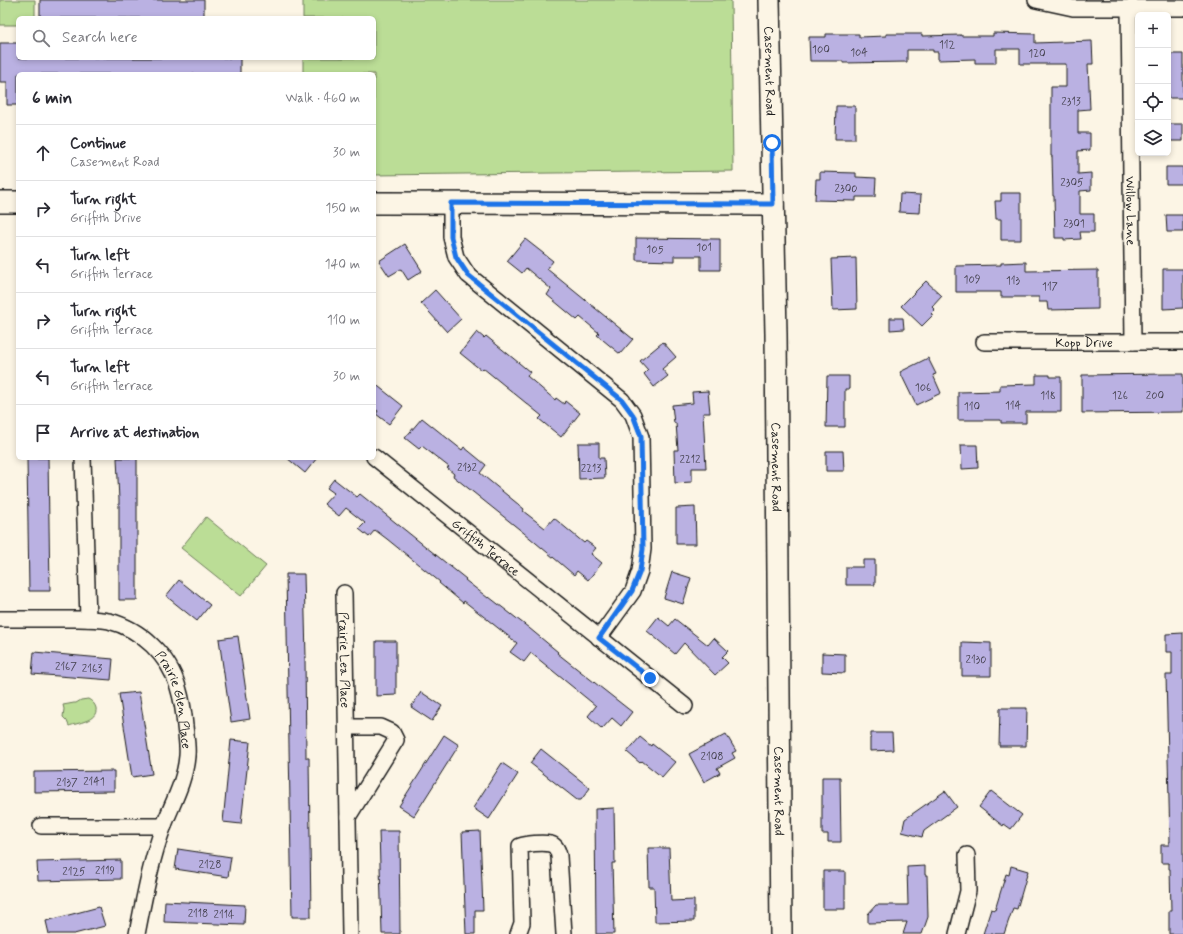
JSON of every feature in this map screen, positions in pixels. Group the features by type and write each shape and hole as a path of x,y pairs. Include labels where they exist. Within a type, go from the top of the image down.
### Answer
{"street":[{"name":"Casement Road","path":"769,0 776,350 781,934"},
{"path":"1036,0 1073,8 1183,8"},
{"name":"Willow Lane","path":"1129,8 1133,342"},
{"path":"0,202 16,202"},
{"path":"376,203 773,204"},
{"path":"451,203 451,237 456,257 468,275 622,400 633,415 641,436 643,549 640,571 632,591 599,638"},
{"name":"Kopp Drive","path":"984,342 1183,342"},
{"path":"83,460 88,619"},
{"name":"Griffith Terrace","path":"376,460 685,706"},
{"name":"Prairie Lea Place","path":"344,592 350,934"},
{"name":"Prairie Glen Place","path":"0,619 88,619 125,626 140,635 154,647 168,664 178,686 182,704 187,755 184,776 164,826 153,863 137,934"},
{"path":"347,727 381,727 392,732 396,740 348,817"},
{"path":"41,826 164,826"},
{"path":"518,934 522,923 520,846 527,844 550,844 557,848 559,856 564,934"},
{"path":"957,934 968,891 968,855"}],"green space":[{"path":"0,0 35,0 35,16 16,16 16,25 0,25"},
{"path":"303,0 731,0 733,171 376,175 376,72 303,72 303,60 376,60 376,16 303,16"},
{"path":"206,517 266,566 241,596 181,548"},
{"path":"88,699 96,707 94,716 86,721 69,726 63,717 63,705"}],"building":[{"path":"40,0 204,0 204,16 40,16"},
{"path":"993,33 1035,34 1035,43 1092,41 1093,64 1088,64 1090,109 1078,110 1078,133 1090,133 1090,150 1078,151 1078,174 1091,173 1091,190 1080,191 1080,214 1094,214 1094,232 1080,232 1081,239 1064,240 1064,238 1055,238 1051,156 1051,87 1066,87 1066,64 1020,64 1020,49 996,49 996,63 975,63 975,59 938,60 938,52 933,52 933,50 907,50 907,62 843,63 843,61 810,61 809,37 826,37 826,34 859,34 859,37 886,36 886,34 922,34 922,36 993,36"},
{"path":"0,43 16,43 16,60 240,60 240,72 16,72 16,105 7,105 7,82 0,82"},
{"path":"1171,54 1183,54 1183,98 1171,98"},
{"path":"836,106 855,106 855,139 835,139"},
{"path":"1171,124 1183,124 1183,141 1171,141"},
{"path":"1166,167 1183,167 1183,184 1166,184"},
{"path":"820,172 856,173 856,177 876,178 875,197 856,197 856,201 815,200 816,179 820,179"},
{"path":"1001,193 1021,193 1021,240 1001,240 1001,219 996,219 995,201 1001,201"},
{"path":"900,194 921,195 920,213 899,212"},
{"path":"1166,215 1183,215 1183,232 1167,232"},
{"path":"636,238 720,239 720,270 701,270 701,256 674,256 674,261 636,260"},
{"path":"525,239 553,261 547,269 633,339 620,354 597,335 599,333 580,317 577,320 547,295 551,289 526,268 522,273 507,261"},
{"path":"405,244 422,271 408,280 401,269 389,276 379,261"},
{"path":"856,258 857,309 833,310 831,259"},
{"path":"1026,262 1026,271 1098,270 1098,309 1048,310 1047,302 1039,302 1039,297 1001,297 1001,292 956,292 956,266 1001,265 1001,263"},
{"path":"1163,269 1183,269 1183,308 1163,309"},
{"path":"926,281 942,296 932,307 935,310 931,314 933,315 922,326 901,306"},
{"path":"435,290 461,319 447,332 421,303"},
{"path":"890,318 903,318 904,329 890,330"},
{"path":"477,332 484,338 486,336 530,372 527,376 555,400 556,398 564,404 565,401 580,413 561,437 539,419 542,416 483,368 481,370 460,353"},
{"path":"663,342 676,357 662,369 668,376 654,387 644,374 648,370 640,361"},
{"path":"928,358 936,374 933,375 941,393 916,405 900,372"},
{"path":"1183,374 1183,412 1082,413 1082,375"},
{"path":"1036,375 1061,377 1061,412 1026,412 1026,423 1001,423 1001,420 958,420 958,392 1000,391 1000,385 1036,384"},
{"path":"827,376 849,376 849,389 845,389 845,427 826,427"},
{"path":"376,385 403,406 389,424 376,414 378,411 376,410"},
{"path":"708,391 710,413 703,413 706,468 692,468 692,482 675,483 674,450 678,450 676,423 674,423 672,405 693,403 692,392"},
{"path":"422,418 462,450 464,447 486,465 480,473 524,509 523,511 545,528 554,518 584,543 586,541 596,548 591,554 602,563 588,580 577,571 574,575 453,476 454,474 447,468 449,467 422,446 419,449 405,438"},
{"path":"578,443 599,443 599,458 604,458 605,478 579,479"},
{"path":"961,445 977,445 978,468 962,469"},
{"path":"826,451 843,451 844,471 826,471"},
{"path":"27,460 48,460 50,591 29,591"},
{"path":"117,460 137,460 137,600 119,600 119,500"},
{"path":"289,460 315,460 305,473"},
{"path":"334,479 357,497 360,494 466,579 465,580 529,628 558,652 557,653 632,712 621,726 612,718 602,729 588,716 596,706 531,653 524,662 510,652 517,643 464,601 463,603 439,583 440,582 387,539 375,530 369,537 359,529 365,523 346,508 339,516 324,504 334,493 327,488"},
{"path":"695,507 696,544 676,544 676,508"},
{"path":"863,560 875,560 875,585 846,585 846,567 863,567"},
{"path":"672,572 691,578 683,604 664,598"},
{"path":"286,574 304,574 306,758 309,758 311,917 292,917"},
{"path":"179,580 210,605 197,621 166,596"},
{"path":"658,617 669,626 675,619 708,645 714,638 728,651 722,657 728,663 715,675 684,643 675,654 647,631"},
{"path":"1183,633 1183,934 1169,934 1169,911 1171,911 1170,869 1169,863 1161,863 1161,845 1169,845 1170,842 1166,675 1172,675 1172,652 1166,652 1166,634"},
{"path":"238,636 250,719 231,722 219,639"},
{"path":"376,641 396,641 396,695 376,696"},
{"path":"962,642 991,643 991,676 962,676"},
{"path":"34,652 113,659 111,680 32,674"},
{"path":"822,653 845,654 845,673 822,672"},
{"path":"139,692 152,774 132,777 119,694"},
{"path":"421,692 442,706 432,721 411,707"},
{"path":"1000,708 1027,708 1026,746 999,746"},
{"path":"871,733 892,733 893,750 870,751"},
{"path":"726,734 736,751 732,753 735,758 717,768 720,773 704,782 689,754"},
{"path":"444,735 459,745 414,816 399,806"},
{"path":"640,737 651,746 652,744 675,762 662,777 642,761 640,763 627,752"},
{"path":"231,740 250,742 241,824 223,822"},
{"path":"541,749 590,788 581,800 577,800 530,763"},
{"path":"502,763 518,774 489,819 473,808"},
{"path":"114,771 114,791 34,792 34,772"},
{"path":"822,777 840,777 841,842 828,842 828,834 822,834"},
{"path":"945,791 957,807 924,831 922,837 902,832 905,819"},
{"path":"991,791 1022,815 1011,829 1004,824 1003,826 979,807"},
{"path":"614,808 615,863 612,863 614,934 596,934 595,809"},
{"path":"379,831 399,831 400,934 382,934"},
{"path":"480,831 483,910 475,910 475,934 466,934 462,832"},
{"path":"648,848 669,848 671,901 694,900 694,921 655,922 654,887 649,887"},
{"path":"178,849 231,857 228,877 175,869"},
{"path":"121,860 121,879 38,881 37,862"},
{"path":"925,866 925,875 927,875 928,917 922,934 903,934 907,922 868,923 868,914 876,905 908,905 907,867"},
{"path":"1011,866 1028,871 1017,909 1013,908 1004,934 983,934 991,909 995,910 1006,874 1009,875"},
{"path":"823,871 845,871 845,909 823,909"},
{"path":"165,901 245,905 244,925 164,922"},
{"path":"99,907 105,926 74,934 49,934 46,921"}],"route":[{"path":"650,678 599,638 632,591 640,571 643,549 641,436 633,415 622,400 468,275 456,257 451,237 451,203 773,204 772,143"}]}
